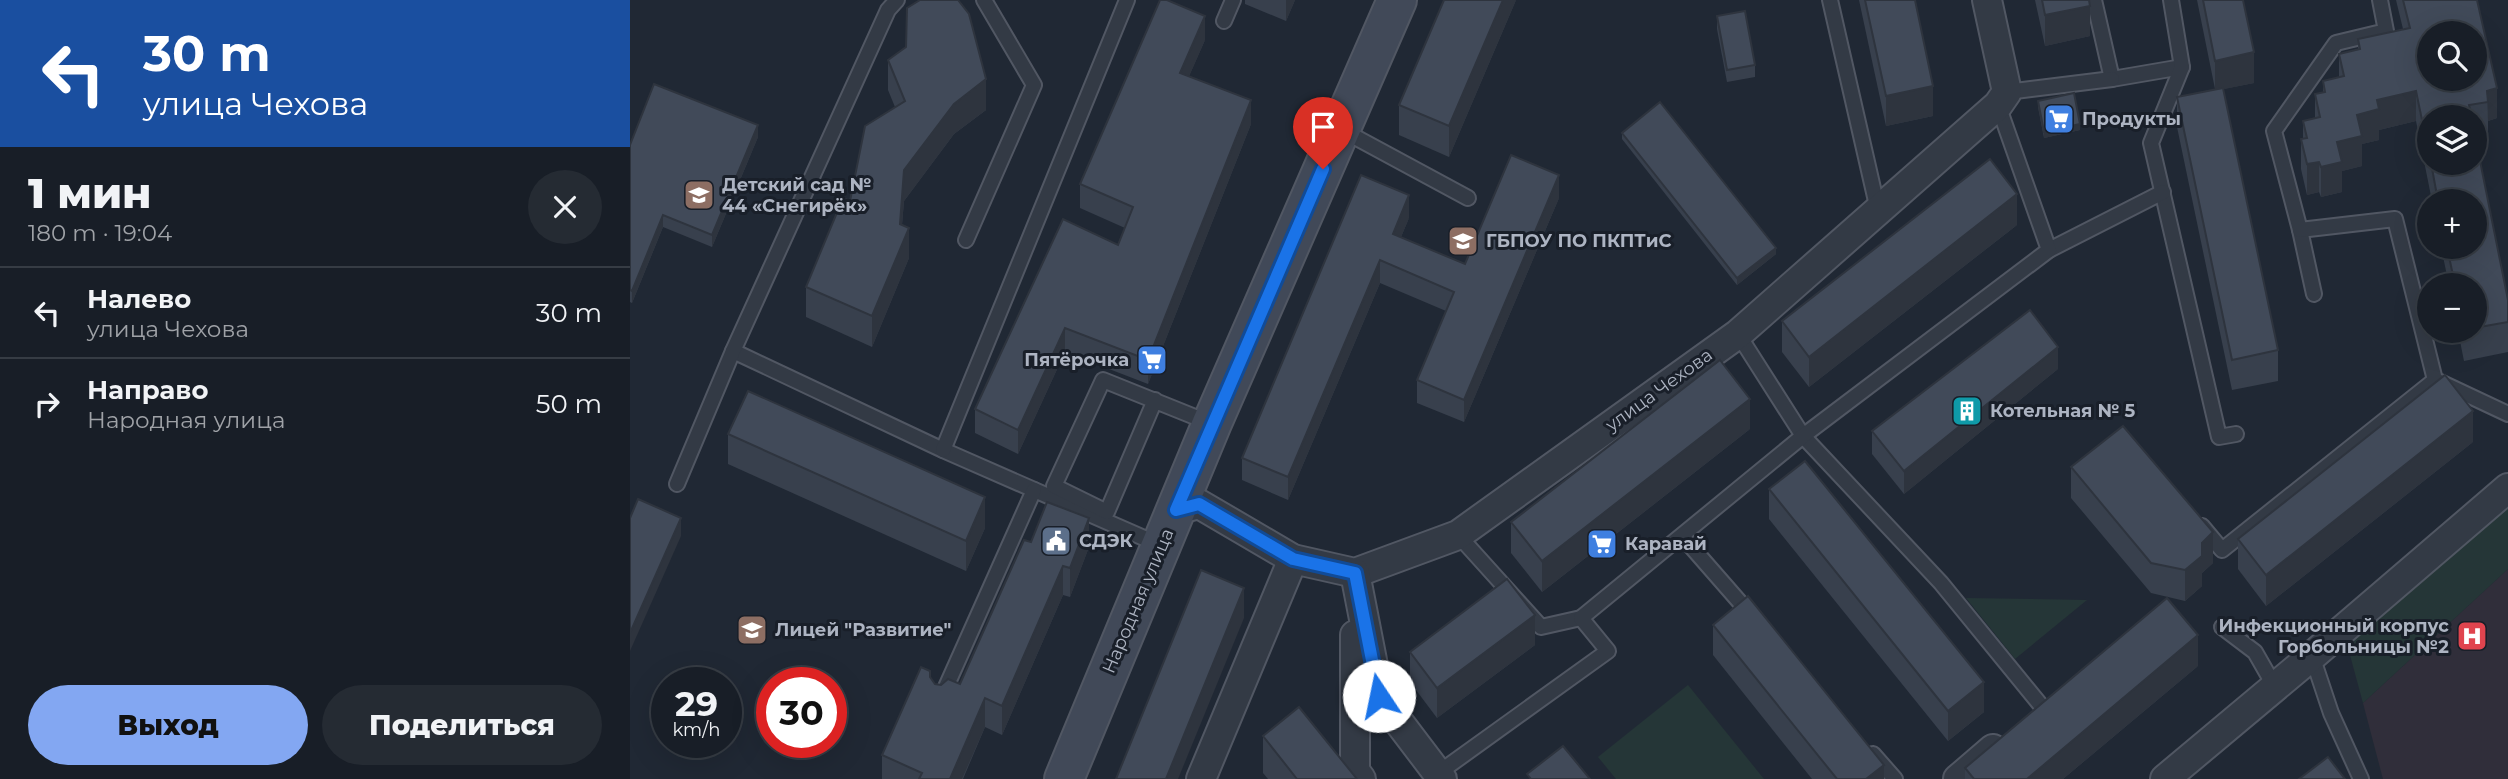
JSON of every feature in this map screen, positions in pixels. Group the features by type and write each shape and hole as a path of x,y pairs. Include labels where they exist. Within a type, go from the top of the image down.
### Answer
{"street":[{"name":"Народная улица","path":"1064,779 1212,423 1396,0"},
{"path":"1987,0 2002,98"},
{"name":"улица Чехова","path":"1355,573 1458,535 1738,334 2002,98"},
{"path":"2165,779 2508,488"},
{"path":"1176,510 1199,504 1293,559 1355,573"},
{"path":"1201,779 1293,559"},
{"path":"1355,573 1379,696 1440,776"},
{"path":"1355,573 1355,771 1362,779"},
{"path":"1958,779 2034,714"}],"lane":[{"path":"677,484 733,351 888,10 897,0"},
{"path":"966,240 1034,85 984,0"},
{"path":"943,450 1127,0"},
{"path":"1224,21 1233,0"},
{"path":"1830,0 1878,210"},
{"path":"2094,0 2112,79"},
{"path":"2171,0 2182,66 2151,143 2219,437 2236,434"},
{"path":"2314,294 2301,230 2274,131 2336,43 2386,32 2380,0"},
{"path":"2049,250 2002,98 2182,66"},
{"path":"1334,144 1355,137 1468,198"},
{"path":"1458,535 1541,627 1581,618 1803,436 2049,250 2163,192"},
{"path":"2301,230 2395,219 2435,380"},
{"path":"1738,334 1803,436 1941,583 2034,714"},
{"path":"733,351 943,450 1161,545"},
{"path":"1155,400 1107,512 1054,486 1103,380 1155,400 1212,423"},
{"path":"2435,380 2508,414"},
{"path":"2195,518 2222,550 2435,380"},
{"path":"939,704 1034,490"},
{"path":"1682,536 1762,627"},
{"path":"1440,776 1608,651 1581,618"},
{"path":"2222,627 2255,652 2275,687"},
{"path":"2312,656 2331,713 2361,779"},
{"path":"1860,738 1895,779"}],"shaded area":[{"path":"2508,496 2508,569 2363,703 2347,644"},
{"name":"Инфекционный корпус Горбольницы №2","path":"2508,569 2508,779 2383,779 2363,703"},
{"path":"1966,598 2087,600 2015,659"},
{"path":"1688,685 1764,779 1616,779 1598,757"}],"building":[{"path":"920,0 958,0 969,14 986,79 954,104 904,170 900,224 909,228 872,316 806,287 843,198 850,201 865,126 905,101 888,60 906,47 907,8"},
{"path":"1160,0 1167,0 1205,16 1180,73 1251,100 1148,360 1065,328 1018,430 975,409 1063,219 1118,245 1133,207 1080,184"},
{"path":"1444,0 1503,0 1449,126 1399,105"},
{"path":"1865,0 1915,0 1933,86 1886,96"},
{"path":"2042,0 2089,0 2090,6 2045,15"},
{"path":"2203,0 2243,0 2254,52 2215,61"},
{"path":"2403,0 2477,0 2482,21 2417,21 2417,91 2487,91 2488,102 2469,105 2419,105 2416,91 2377,100 2379,109 2357,115 2362,136 2337,142 2342,162 2321,167 2319,162 2307,164 2301,139 2307,138 2303,121 2320,117 2315,94 2325,92 2323,81 2344,76 2339,54 2360,49 2358,39 2410,28"},
{"path":"1745,11 1755,65 1727,70 1717,16"},
{"path":"2487,44 2497,88 2487,91"},
{"path":"654,84 758,125 712,235 663,215 632,291 630,145"},
{"path":"2223,88 2278,350 2232,360 2177,97"},
{"name":"Продукты","path":"2074,93 2080,124 2044,132 2038,101"},
{"path":"1660,102 1776,248 1737,278 1622,133"},
{"path":"1511,155 1559,175 1464,400 1417,380 1454,292 1380,260 1288,477 1242,458 1361,175 1409,195 1393,234 1465,264"},
{"path":"1990,159 2017,194 1809,357 1782,321"},
{"path":"2433,175 2483,175 2486,189 2436,189"},
{"path":"2487,196 2508,300 2508,322 2487,326 2487,273 2452,273 2450,259 2487,259"},
{"path":"2030,310 2058,347 1904,471 1872,431"},
{"path":"1720,360 1750,399 1542,561 1511,522"},
{"path":"2445,375 2473,411 2266,575 2238,539"},
{"path":"748,391 985,497 966,541 728,434"},
{"path":"2123,426 2213,532 2202,543 2202,556 2185,570 2151,563 2071,467"},
{"path":"1805,461 1984,682 1948,711 1769,489"},
{"path":"638,499 681,518 630,633 630,518"},
{"path":"1047,502 1089,518 1070,568 1063,566 1002,706 985,698 950,779 919,779 922,773 882,755 921,667 930,671 930,677 935,684 941,685 948,679 960,684 1024,540 1031,542"},
{"path":"1201,570 1244,588 1166,779 1116,779"},
{"path":"1507,579 1535,615 1437,688 1410,652"},
{"path":"1748,596 1884,765 1866,779 1837,779 1713,625"},
{"path":"2167,598 2198,635 2027,779 1974,779 1965,768"},
{"path":"1299,707 1357,779 1297,779 1263,736"},
{"path":"1563,746 1590,779 1531,779 1527,774"},
{"path":"2328,757 2345,779 2299,779"}],"place":[{"name":"Продукты","path":"2059,119"},
{"name":"Детский сад № 44 «Снегирёк»","path":"699,195"},
{"name":"ГБПОУ ПО ПКПТиС","path":"1463,241"},
{"name":"Пятёрочка","path":"1152,360"},
{"name":"Котельная № 5","path":"1967,411"},
{"name":"СДЭК","path":"1056,541"},
{"name":"Каравай","path":"1602,544"},
{"name":"Лицей \"Развитие\"","path":"752,630"},
{"name":"Инфекционный корпус Горбольницы №2","path":"2472,636"}],"route":[{"path":"1323,169 1176,510 1199,504 1293,559 1355,573 1379,696"}]}
